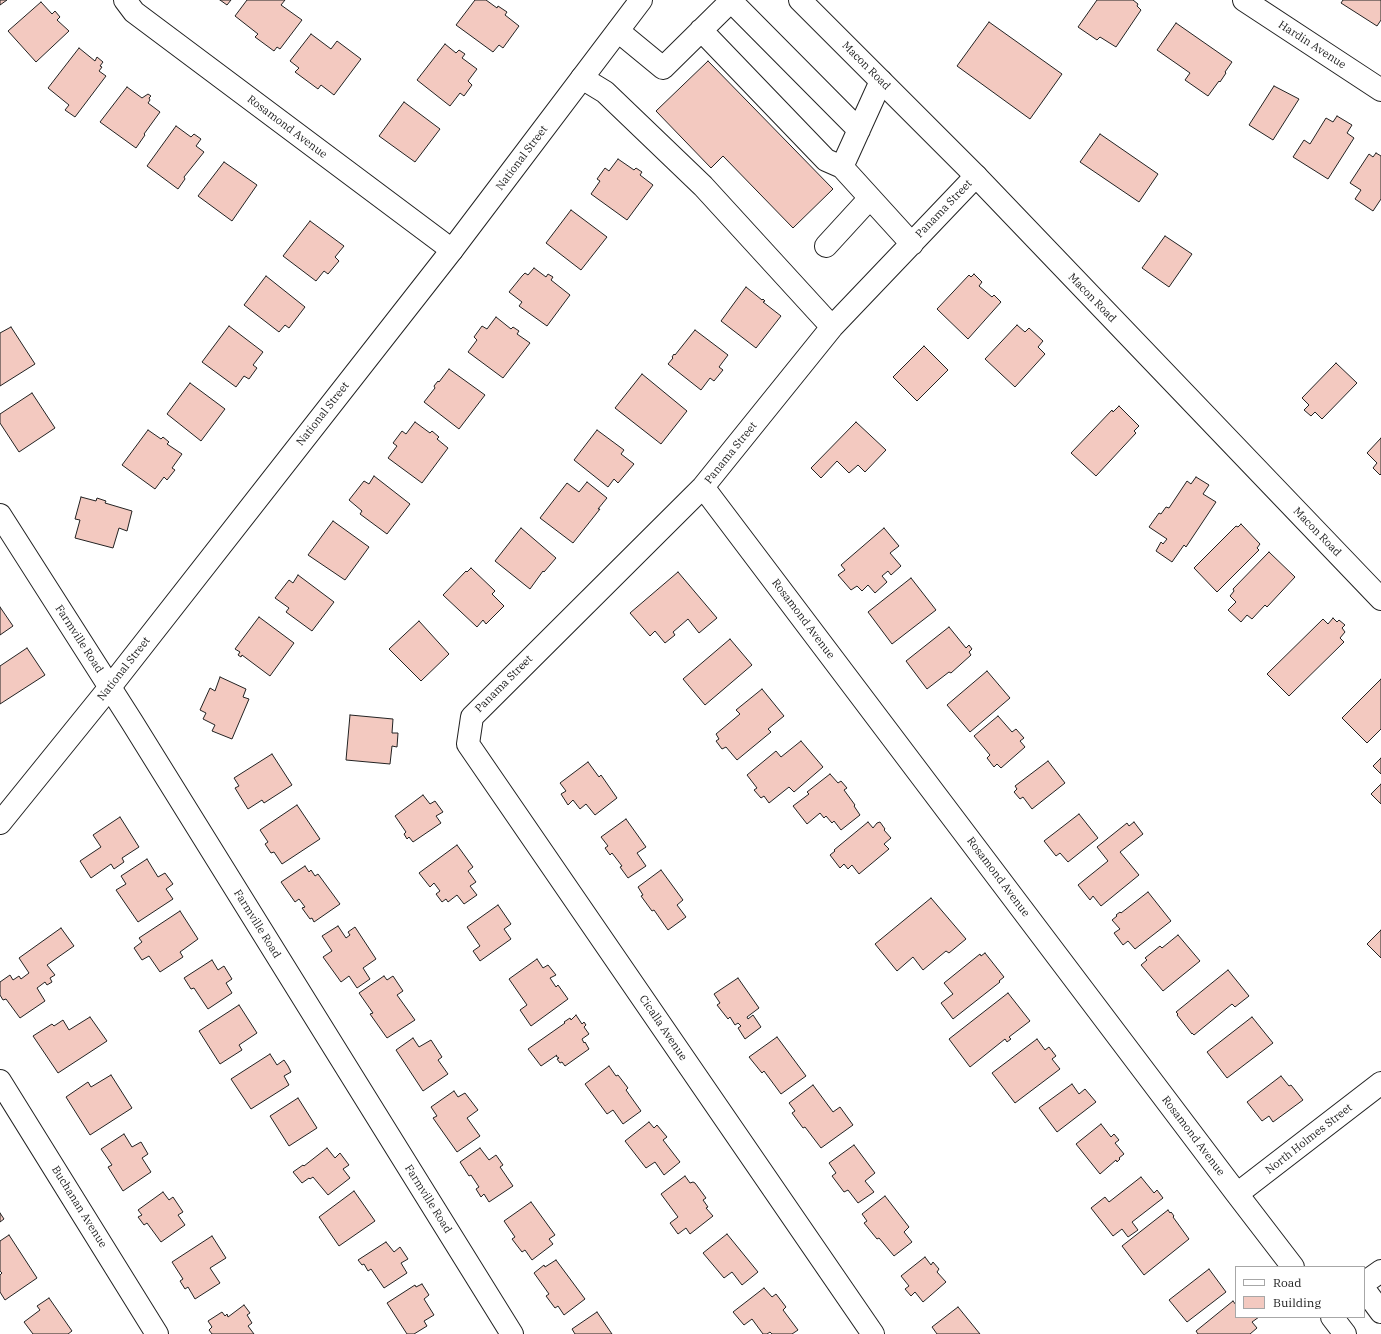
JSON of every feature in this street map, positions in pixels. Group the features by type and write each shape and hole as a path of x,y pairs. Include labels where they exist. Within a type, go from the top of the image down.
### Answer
{"street":[{"name":"Rosamond Avenue","path":"125,0 134,12 452,250"},
{"name":"National Street","path":"0,823 110,687 452,250 642,0"},
{"name":"Macon Road","path":"800,0 976,176 1381,599"},
{"name":"Hardin Avenue","path":"1244,0 1381,90"},
{"path":"618,31 664,68 732,1 859,130"},
{"path":"702,30 826,160 842,167 912,244"},
{"path":"582,78 605,92 703,186 832,327"},
{"path":"842,167 881,81"},
{"name":"Panama Street","path":"472,716 703,487 832,327 976,176"},
{"path":"826,246 870,198"},
{"name":"Rosamond Avenue","path":"703,487 1292,1266"},
{"name":"Farmville Road","path":"0,515 110,687 512,1334"},
{"name":"Cicalla Avenue","path":"472,716 468,744 873,1334"},
{"name":"Buchanan Avenue","path":"0,1081 157,1334"},
{"name":"North Holmes Street","path":"1237,1194 1381,1083"},
{"path":"1365,1282 1381,1271"},
{"path":"1365,1290 1381,1312"},
{"path":"1333,1318 1345,1334"}],"building":[{"path":"0,0 7,0 0,5"},
{"path":"220,0 231,0 227,5"},
{"path":"247,0 285,0 281,5 302,20 280,49 277,47 274,51 255,37 258,34 235,16"},
{"path":"475,0 486,0 497,8 498,6 507,12 505,15 519,26 503,48 499,45 493,52 456,25"},
{"path":"1097,0 1133,0 1138,4 1137,6 1141,10 1116,47 1100,37 1097,40 1078,27"},
{"path":"1343,0 1381,0 1381,20 1377,26 1341,3"},
{"path":"41,2 52,14 55,11 60,17 57,20 69,31 36,62 8,31"},
{"path":"989,22 1062,74 1030,119 957,66"},
{"path":"1176,23 1232,62 1220,82 1219,81 1208,96 1185,80 1190,73 1157,50"},
{"path":"311,34 331,49 337,41 361,59 334,95 321,85 318,89 295,72 299,68 290,61"},
{"path":"445,44 456,53 459,50 465,54 462,58 477,69 468,81 472,85 464,96 460,93 450,106 417,80"},
{"path":"79,48 95,61 97,57 103,62 99,71 106,76 75,117 65,110 69,105 48,88"},
{"path":"708,61 833,189 793,228 723,156 711,168 656,111"},
{"path":"1274,86 1299,99 1273,140 1249,125"},
{"path":"127,87 142,98 148,94 151,96 148,103 160,112 136,148 100,122"},
{"path":"404,102 440,129 415,162 379,136"},
{"path":"1337,116 1352,125 1347,133 1354,138 1328,179 1293,157 1304,140 1310,144 1326,118 1333,122"},
{"path":"176,126 191,137 194,134 201,139 196,146 204,152 184,177 185,179 178,189 147,166"},
{"path":"1100,134 1158,174 1139,202 1080,162"},
{"path":"1376,153 1381,156 1381,199 1373,211 1355,199 1361,190 1350,183 1369,154 1373,157"},
{"path":"618,159 634,170 636,168 642,172 640,175 653,185 627,220 591,194 600,181 597,179 605,168 609,171"},
{"path":"224,162 257,185 232,221 198,196"},
{"path":"571,210 607,237 581,270 546,243"},
{"path":"310,221 344,246 335,257 339,261 328,274 324,271 316,281 283,256"},
{"path":"1165,236 1192,254 1169,287 1142,268"},
{"path":"534,268 546,277 548,274 553,277 551,280 570,295 547,326 519,306 522,302 509,292 525,273 528,275"},
{"path":"974,274 982,282 979,286 992,297 994,295 1001,302 968,339 937,309 969,275 971,277"},
{"path":"266,276 305,307 289,328 285,325 279,332 244,305"},
{"path":"746,287 762,300 763,299 765,301 763,302 781,316 756,348 721,321"},
{"path":"496,317 511,329 513,327 519,331 517,334 530,343 503,378 468,352 477,340 474,337 482,326 487,329"},
{"path":"1017,325 1025,332 1029,328 1043,341 1038,347 1045,354 1015,387 985,359"},
{"path":"229,326 263,352 253,365 257,368 249,379 244,376 236,387 202,362"},
{"path":"11,327 35,364 0,386 0,333"},
{"path":"695,330 728,355 719,367 723,370 714,381 710,378 701,390 668,364 673,358 672,357 674,354 675,355"},
{"path":"924,346 948,370 917,401 893,377"},
{"path":"1336,363 1357,383 1322,419 1315,412 1311,416 1304,410 1309,405 1302,398"},
{"path":"449,369 485,395 459,429 424,402 435,388 434,386"},
{"path":"642,374 687,411 661,444 615,408"},
{"path":"190,383 225,409 201,441 167,414"},
{"path":"32,393 55,428 19,452 0,423 0,414"},
{"path":"1119,406 1139,426 1134,431 1136,433 1096,476 1071,453 1112,410 1113,412"},
{"path":"415,422 430,433 432,431 439,437 437,439 448,448 422,483 388,458 397,446 393,443 402,431 406,434"},
{"path":"856,422 886,450 865,472 858,465 849,473 837,461 821,478 811,468"},
{"path":"148,430 161,439 163,437 169,442 167,444 182,454 172,468 175,470 167,480 164,477 155,489 122,465"},
{"path":"597,430 624,450 621,454 634,464 618,483 614,479 608,487 574,460"},
{"path":"1381,438 1380,475 1373,468 1377,463 1367,453"},
{"path":"374,476 410,504 387,534 360,514 362,511 349,500 364,481 369,484"},
{"path":"1196,477 1209,485 1203,494 1216,502 1186,547 1184,545 1172,562 1156,551 1161,542 1163,544 1167,539 1149,527 1159,513 1161,514 1166,507 1169,508 1187,481 1191,484"},
{"path":"587,482 607,498 573,543 540,518 567,483 579,492"},
{"path":"81,497 96,501 97,498 106,501 105,503 132,511 127,531 119,528 113,548 75,538 80,520 75,519"},
{"path":"333,521 369,547 345,580 308,555"},
{"path":"1241,524 1260,544 1257,548 1259,550 1217,592 1194,568 1236,526 1238,527"},
{"path":"521,528 556,558 544,572 543,571 530,589 495,561"},
{"path":"884,528 899,546 890,553 901,566 891,575 888,571 882,576 887,582 875,593 868,585 862,591 857,586 851,590 838,575 845,570 841,565"},
{"path":"1269,552 1295,577 1267,607 1265,605 1252,619 1247,615 1241,622 1228,610 1236,602 1230,596 1234,591 1233,589"},
{"path":"471,568 495,591 492,594 504,606 486,624 483,620 477,627 443,595 466,571 467,572"},
{"path":"678,572 717,618 699,633 688,619 673,632 675,635 665,643 655,631 650,636 630,613"},
{"path":"298,575 334,602 312,631 286,612 289,608 275,598 289,580 293,583"},
{"path":"911,578 936,610 892,644 868,612"},
{"path":"0,607 13,626 0,635"},
{"path":"259,617 294,643 270,676 242,655 241,657 238,655 240,652 235,649"},
{"path":"1333,618 1337,622 1339,620 1345,625 1342,628 1345,632 1340,638 1344,642 1289,696 1267,674 1323,619 1328,624"},
{"path":"419,621 449,654 421,681 389,649"},
{"path":"949,627 966,648 969,645 972,649 969,652 971,655 951,673 949,672 927,689 906,661"},
{"path":"730,639 752,665 705,705 683,679"},
{"path":"27,648 45,675 0,704 0,666"},
{"path":"987,671 1010,698 970,732 947,705"},
{"path":"220,677 246,689 243,697 249,699 232,739 212,731 215,725 203,719 206,713 200,710 210,688 215,691"},
{"path":"1381,679 1381,729 1367,743 1342,718"},
{"path":"762,689 784,716 768,729 771,732 737,760 726,747 722,749 716,741 719,739 716,734 740,714 736,710"},
{"path":"350,715 393,719 392,733 398,733 397,747 392,746 390,764 346,760"},
{"path":"998,716 1012,732 1016,729 1024,738 1020,741 1025,747 1001,768 997,764 994,767 987,758 990,755 974,736"},
{"path":"801,741 823,767 794,792 789,787 769,803 764,796 761,798 754,790 757,788 747,775 776,751 781,757"},
{"path":"272,754 292,785 264,803 262,800 248,809 235,788 239,786 234,778"},
{"path":"1381,758 1381,774 1373,766"},
{"path":"1048,761 1065,783 1032,809 1023,797 1020,799 1014,792 1017,789 1015,786"},
{"path":"588,762 599,777 601,775 617,798 595,815 586,804 580,809 573,800 568,805 561,794 566,791 560,783"},
{"path":"830,774 838,783 841,781 847,788 844,790 860,815 841,830 834,821 832,823 826,816 824,818 820,813 807,824 793,806 809,794 807,792"},
{"path":"1381,784 1381,804 1371,794"},
{"path":"423,795 430,804 435,801 443,812 436,816 441,823 413,842 409,837 407,839 404,834 406,832 395,816"},
{"path":"297,805 320,839 282,864 274,852 271,853 265,844 268,842 260,830"},
{"path":"1079,814 1098,838 1068,862 1060,853 1056,856 1044,841"},
{"path":"120,817 139,847 122,858 124,862 114,869 111,864 91,878 80,861 101,847 93,835"},
{"path":"626,819 646,847 637,853 646,866 628,878 620,867 622,866 612,853 610,855 605,848 608,846 601,837"},
{"path":"868,822 873,828 880,822 885,829 884,830 891,838 884,844 889,849 859,874 852,865 848,869 844,864 840,868 830,855"},
{"path":"1134,822 1143,834 1120,852 1139,875 1101,906 1093,896 1090,900 1078,885 1108,861 1097,847 1127,823 1129,826"},
{"path":"457,845 473,867 468,871 476,882 470,886 477,895 464,904 457,895 448,902 446,899 442,902 436,894 440,891 434,883 430,887 419,873"},
{"path":"147,859 158,877 165,873 173,884 166,889 173,899 138,922 116,890 126,884 121,876"},
{"path":"305,866 309,872 311,870 315,876 318,874 340,904 314,922 302,908 305,907 299,899 295,902 281,882"},
{"path":"661,870 683,900 677,905 686,917 668,930 654,910 652,911 641,896 643,895 638,887"},
{"path":"1148,892 1171,921 1135,949 1128,941 1123,945 1114,933 1120,929 1112,920 1117,916 1116,915 1120,912 1121,913"},
{"path":"931,898 966,939 949,953 946,951 923,970 913,957 897,971 875,944"},
{"path":"498,905 511,924 504,929 511,939 480,961 473,951 480,946 467,927"},
{"path":"180,911 198,939 180,952 183,957 160,972 149,956 142,960 134,948 142,942 139,938"},
{"path":"338,926 346,938 350,935 348,932 355,927 376,959 363,968 370,979 357,988 349,976 341,982 323,957 332,951 322,936"},
{"path":"61,928 74,946 47,965 55,975 50,978 52,982 47,985 45,982 37,988 45,1001 20,1018 6,999 3,1000 0,995 0,982 10,975 13,980 19,976 21,979 29,973 19,958"},
{"path":"1381,930 1381,958 1367,944"},
{"path":"1178,935 1200,961 1163,991 1141,965 1147,960 1145,958 1160,946 1162,948"},
{"path":"985,953 1004,977 999,981 1000,982 953,1019 941,1003 953,994 944,983 980,954 981,956"},
{"path":"537,959 543,968 548,965 556,975 550,978 556,987 558,985 568,999 531,1026 520,1010 527,1005 509,979"},
{"path":"212,960 218,970 224,966 232,979 226,983 232,993 208,1009 194,988 191,989 184,978"},
{"path":"1228,970 1249,996 1235,1007 1232,1004 1194,1035 1192,1034 1176,1012"},
{"path":"384,976 387,980 393,976 403,991 397,995 415,1020 387,1038 370,1014 373,1013 359,993"},
{"path":"738,978 759,1008 747,1017 748,1019 753,1015 761,1027 745,1039 738,1028 741,1026 738,1023 735,1025 730,1017 728,1019 717,1005 720,1003 714,994"},
{"path":"1008,993 1030,1021 1009,1037 1011,1039 1007,1042 1005,1039 970,1067 949,1039"},
{"path":"239,1005 257,1033 239,1045 242,1050 220,1064 199,1031"},
{"path":"576,1015 582,1024 584,1022 586,1025 584,1027 589,1034 582,1039 589,1049 565,1066 557,1059 559,1058 556,1056 557,1055 541,1066 528,1049 565,1023 564,1022 570,1018 571,1020"},
{"path":"90,1017 107,1041 58,1073 33,1036 52,1024 54,1026 63,1020 69,1030"},
{"path":"1252,1017 1273,1043 1227,1078 1207,1052"},
{"path":"777,1037 806,1076 781,1094 764,1071 762,1073 749,1057"},
{"path":"413,1038 419,1047 431,1040 442,1057 438,1060 448,1074 423,1091 396,1050"},
{"path":"1037,1039 1045,1050 1049,1047 1056,1056 1052,1059 1060,1069 1015,1103 992,1073"},
{"path":"270,1054 277,1065 284,1060 288,1066 291,1072 284,1076 289,1085 251,1109 231,1079"},
{"path":"609,1066 616,1076 618,1075 628,1088 626,1090 641,1111 623,1124 613,1110 607,1114 585,1084"},
{"path":"111,1075 132,1108 90,1135 66,1097 88,1082 91,1087"},
{"path":"1281,1076 1289,1086 1291,1085 1303,1100 1273,1122 1269,1116 1262,1121 1247,1102"},
{"path":"1072,1084 1079,1094 1085,1089 1096,1102 1057,1132 1039,1108"},
{"path":"813,1085 833,1112 840,1107 853,1125 821,1148 792,1113 795,1111 789,1103"},
{"path":"454,1091 458,1097 465,1093 478,1110 467,1118 480,1136 457,1152 433,1118 437,1116 431,1107"},
{"path":"298,1098 317,1128 289,1146 270,1116"},
{"path":"649,1122 654,1128 657,1125 667,1137 663,1140 680,1162 664,1175 655,1162 646,1168 625,1141"},
{"path":"1101,1124 1111,1137 1114,1134 1119,1140 1115,1143 1124,1154 1117,1162 1116,1160 1100,1174 1076,1144"},
{"path":"124,1134 132,1147 141,1142 148,1154 142,1158 151,1172 123,1191 108,1167 112,1165 101,1149"},
{"path":"854,1145 875,1173 865,1181 874,1192 858,1203 848,1190 844,1192 832,1176 836,1173 829,1163"},
{"path":"327,1148 335,1158 340,1153 349,1165 343,1169 350,1178 328,1195 313,1177 302,1183 293,1172 303,1165 304,1166"},
{"path":"480,1148 489,1160 496,1155 503,1165 500,1167 513,1186 489,1202 484,1194 481,1197 476,1189 479,1187 471,1175 469,1176 460,1162"},
{"path":"685,1176 690,1183 695,1183 706,1198 703,1200 708,1207 706,1208 713,1216 690,1234 686,1228 678,1234 670,1223 678,1217 661,1194"},
{"path":"1141,1177 1154,1193 1157,1190 1163,1198 1132,1222 1138,1230 1128,1237 1122,1229 1113,1236 1091,1208 1105,1197 1109,1202"},
{"path":"354,1191 375,1221 339,1246 319,1217"},
{"path":"163,1192 169,1200 173,1197 183,1212 178,1215 185,1225 161,1242 147,1223 144,1225 138,1217 142,1215 138,1210"},
{"path":"885,1196 909,1227 904,1232 912,1242 894,1256 864,1223 867,1221 862,1214"},
{"path":"531,1202 555,1235 549,1239 553,1244 532,1260 525,1250 522,1252 512,1239 515,1237 504,1221"},
{"path":"1168,1210 1174,1216 1173,1217 1189,1239 1144,1275 1122,1246"},
{"path":"0,1213 4,1219 0,1222"},
{"path":"727,1234 758,1272 742,1285 732,1272 724,1278 703,1253"},
{"path":"9,1235 37,1278 5,1300 0,1292 0,1275 2,1273 0,1271 0,1241"},
{"path":"212,1236 226,1258 210,1268 220,1283 195,1299 188,1287 185,1289 180,1281 183,1279 172,1262"},
{"path":"386,1242 394,1252 400,1247 408,1259 401,1263 407,1273 384,1288 371,1269 368,1271 364,1264 362,1265 358,1260"},
{"path":"925,1257 931,1265 933,1262 939,1269 937,1272 946,1282 923,1302 915,1292 911,1296 905,1289 909,1286 901,1276"},
{"path":"556,1260 585,1299 564,1315 558,1306 555,1308 546,1296 549,1294 534,1273 544,1265 545,1267"},
{"path":"1209,1269 1226,1292 1187,1322 1169,1300"},
{"path":"422,1284 429,1295 424,1299 434,1315 424,1321 427,1326 414,1334 407,1334 387,1303 415,1285 416,1287"},
{"path":"764,1288 772,1297 776,1294 786,1307 783,1310 798,1330 792,1334 772,1334 770,1332 763,1334 752,1319 744,1325 733,1312"},
{"path":"49,1298 72,1331 68,1334 33,1334 24,1322 40,1310 37,1306"},
{"path":"1233,1301 1235,1304 1235,1318 1258,1318 1252,1322 1257,1328 1250,1334 1198,1334 1196,1331"},
{"path":"244,1305 250,1313 247,1315 252,1323 248,1326 254,1334 212,1334 209,1330 212,1327 208,1321 222,1312 225,1316 227,1314 228,1317"},
{"path":"958,1307 980,1334 937,1334 932,1327"},
{"path":"597,1312 612,1334 575,1334 572,1329"}]}
